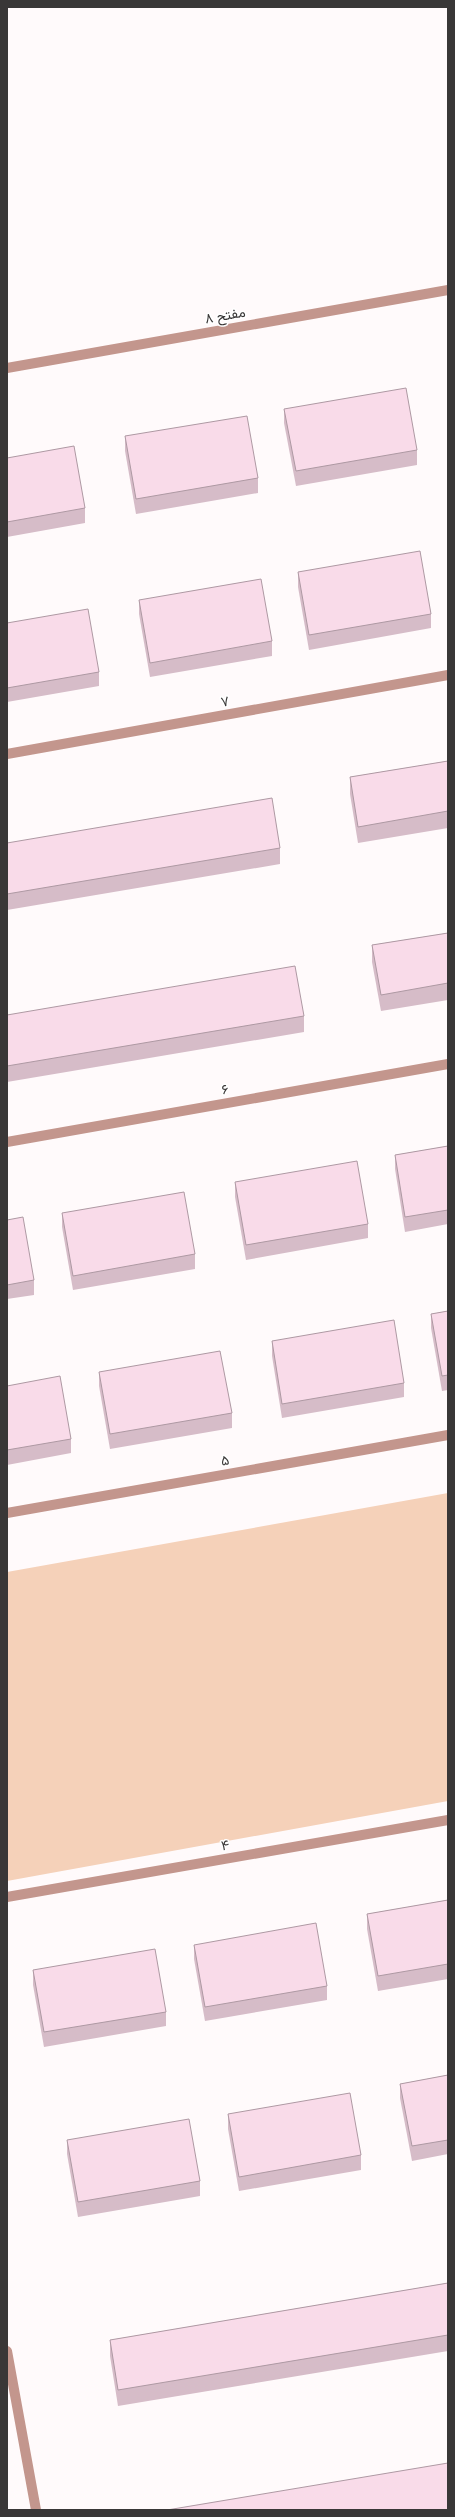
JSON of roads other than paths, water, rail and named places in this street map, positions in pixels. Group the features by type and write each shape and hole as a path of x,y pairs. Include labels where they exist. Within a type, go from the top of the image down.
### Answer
{"street":[{"name":"۸ مفتح","path":"7,368 448,290"},
{"name":"۷","path":"7,754 448,675"},
{"name":"۶","path":"7,1142 448,1064"},
{"name":"۵","path":"7,1513 448,1435"},
{"name":"۴","path":"7,1898 448,1820"},
{"path":"7,2352 36,2510"}]}
